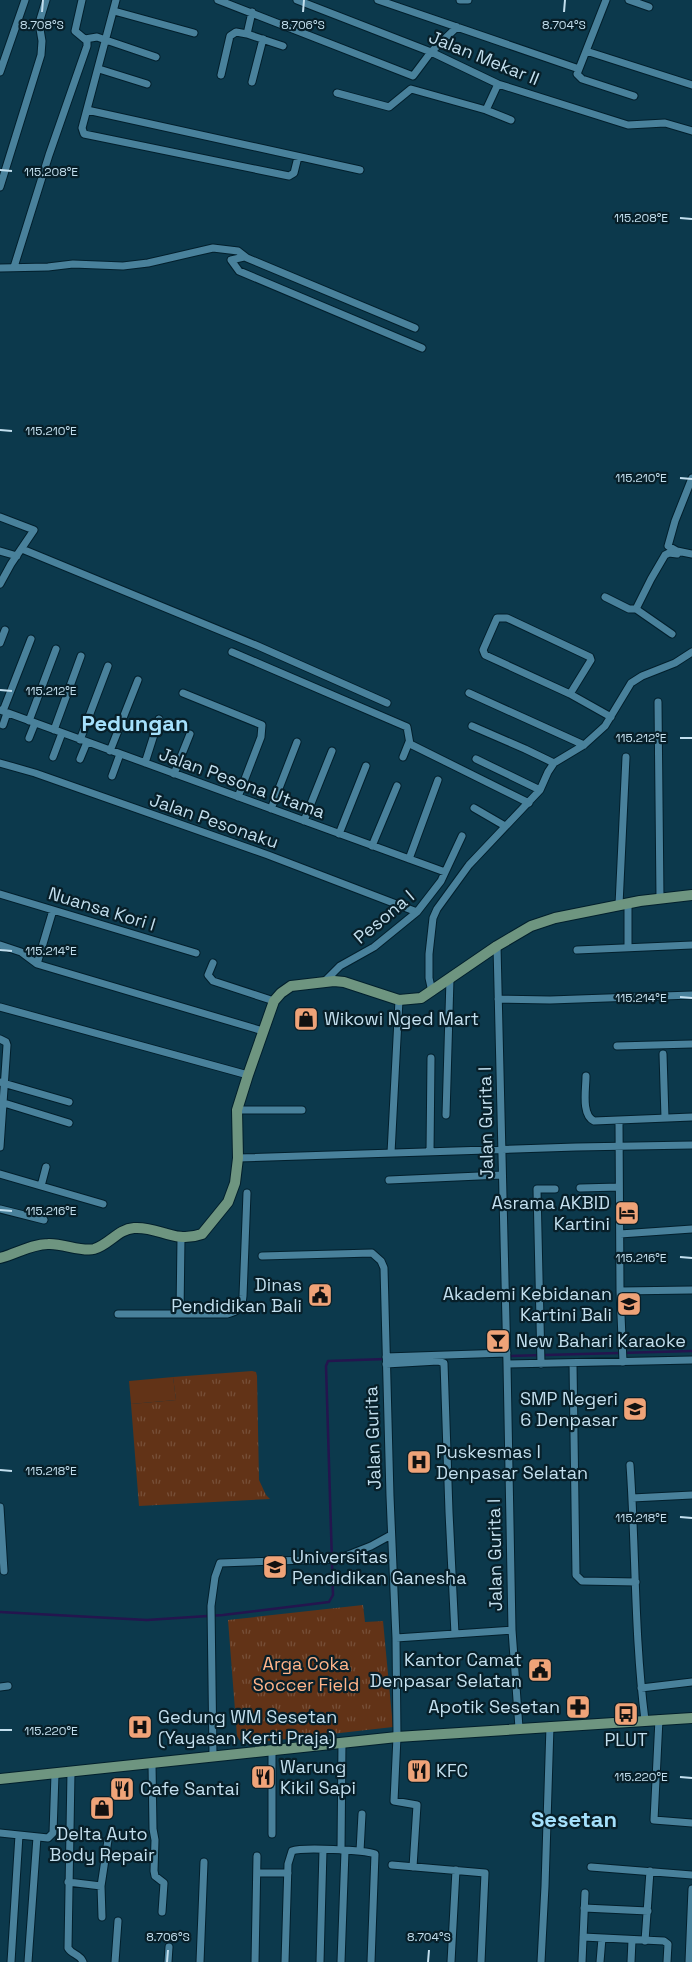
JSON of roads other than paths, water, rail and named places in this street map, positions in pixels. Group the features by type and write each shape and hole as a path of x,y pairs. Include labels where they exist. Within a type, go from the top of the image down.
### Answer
{"street":[{"path":"0,72 25,0"},
{"path":"0,187 42,55 39,23 46,0"},
{"path":"14,267 49,156 88,46 85,39 75,31 82,0"},
{"path":"116,0 82,128 84,134 289,176 294,173 298,157"},
{"path":"218,0 412,76 430,52 457,26"},
{"name":"Jalan Mekar II","path":"297,0 430,52 498,84 628,125 665,123 692,131"},
{"path":"378,0 579,69"},
{"path":"460,0 468,0"},
{"path":"606,0 577,74 582,79 634,96"},
{"path":"629,0 650,7"},
{"path":"114,11 194,33"},
{"path":"247,34 252,12"},
{"path":"221,75 230,36 236,32 283,46"},
{"path":"85,39 97,36 106,41 156,56"},
{"path":"252,82 263,39"},
{"path":"586,51 692,85"},
{"path":"98,69 147,84"},
{"path":"486,110 498,84"},
{"path":"337,93 389,107 411,89 486,110 511,120"},
{"path":"87,110 360,170"},
{"path":"0,268 48,267 73,264 123,266 148,263 213,248 232,249 242,255 415,328"},
{"path":"242,255 231,260 239,271 422,348"},
{"path":"692,478 674,521 668,546 692,556"},
{"path":"0,517 34,530 0,584"},
{"path":"22,549 258,646 387,703"},
{"path":"0,551 17,556"},
{"path":"636,610 666,554 692,556"},
{"path":"605,597 629,609 636,610 672,634"},
{"path":"570,694 589,666 590,657 506,618 497,618 482,650 483,654 570,694 611,717"},
{"path":"0,642 5,630"},
{"path":"3,725 3,712 32,638"},
{"path":"29,738 32,722 56,649"},
{"path":"232,652 407,727 409,742 402,758"},
{"path":"432,992 429,978 430,929 437,909 469,865 540,790 554,763 584,746 596,735 611,717 624,693 635,680 675,663 692,652"},
{"path":"54,730 82,656"},
{"path":"80,760 83,741 108,666"},
{"path":"110,750 138,680"},
{"path":"182,693 262,725 260,737 238,797"},
{"path":"469,693 584,746"},
{"path":"658,702 660,898"},
{"name":"Jalan Pesona Utama","path":"3,712 445,872"},
{"path":"145,763 159,719"},
{"path":"472,726 554,763"},
{"path":"53,757 62,733"},
{"path":"174,774 190,734"},
{"path":"271,809 297,742"},
{"path":"409,742 422,751 529,803"},
{"path":"304,821 332,751"},
{"path":"112,776 120,754"},
{"path":"626,757 623,904 628,947"},
{"path":"476,759 540,790"},
{"name":"Jalan Pesonaku","path":"0,762 268,855 417,912"},
{"path":"339,834 366,766"},
{"path":"409,859 438,780"},
{"path":"372,846 397,786"},
{"path":"474,808 505,826"},
{"name":"Pesona I","path":"325,981 340,966 374,947 417,912 430,898 462,836"},
{"name":"Nuansa Kori I","path":"0,894 196,953"},
{"path":"0,1258 40,1244 65,1245 89,1250 97,1248 122,1231 131,1228 142,1228 181,1238 202,1234 210,1227 228,1202 235,1183 238,1158 238,1110 248,1075 274,1001 281,993 292,986 325,981 344,982 399,1000 421,998 497,946 543,921 623,904 692,895"},
{"path":"36,964 53,910"},
{"path":"0,945 21,952 36,964 263,1031"},
{"path":"577,950 692,945"},
{"name":"Jalan Gurita I","path":"396,1638 512,1630 497,946"},
{"path":"213,963 208,974 213,981 274,1001"},
{"path":"446,1115 450,979"},
{"path":"498,999 550,1000 692,994"},
{"path":"392,1152 399,1000"},
{"path":"0,1007 248,1075"},
{"path":"0,1039 6,1042 7,1045 2,1083 0,1147"},
{"path":"616,1046 692,1044"},
{"path":"663,1054 665,1118"},
{"path":"430,1152 431,1058"},
{"path":"586,1076 587,1112 590,1119 594,1121 619,1122 692,1117"},
{"path":"2,1083 69,1102"},
{"path":"2,1108 69,1123"},
{"path":"238,1110 302,1110"},
{"path":"619,1122 620,1291 623,1360"},
{"path":"238,1158 392,1152 692,1145"},
{"path":"41,1186 46,1167"},
{"path":"0,1174 102,1204"},
{"path":"390,1180 502,1175"},
{"path":"580,1188 619,1187"},
{"path":"540,1362 537,1189 555,1188"},
{"path":"118,1314 226,1314 238,1310 242,1306 247,1193"},
{"path":"0,1209 44,1220"},
{"path":"620,1234 692,1229"},
{"path":"180,1314 181,1238"},
{"name":"Jalan Gurita","path":"262,1256 372,1253 376,1255 384,1268 391,1535 396,1638 397,1736 394,1802 416,1804 417,1806 413,1867"},
{"path":"620,1291 692,1290"},
{"path":"431,1358 444,1363 445,1368 455,1634"},
{"path":"386,1360 507,1358 572,1363 623,1360 692,1360"},
{"path":"572,1363 576,1575 582,1582 636,1582"},
{"path":"630,1465 636,1582 636,1640 645,1720"},
{"path":"632,1498 692,1495"},
{"path":"0,1507 4,1571"},
{"path":"213,1756 211,1606 215,1577 220,1563 226,1561 338,1559 371,1546 391,1535"},
{"path":"512,1630 519,1728"},
{"path":"641,1688 692,1682"},
{"path":"0,1779 397,1736 692,1718"},
{"path":"659,1719 654,1820 692,1823"},
{"path":"541,1962 550,1726"},
{"path":"341,1962 342,1742"},
{"path":"272,1749 272,1834"},
{"path":"152,1764 152,1822 156,1840 154,1871 155,1876 164,1883 162,1912"},
{"path":"71,1772 68,1948 81,1957 83,1962"},
{"path":"0,1833 48,1838 54,1833 55,1774"},
{"path":"360,1851 362,1814"},
{"path":"11,1962 19,1835"},
{"path":"28,1962 37,1837"},
{"path":"102,1918 101,1886 108,1840"},
{"path":"285,1962 288,1873 292,1852 296,1850 343,1850 373,1853 376,1856 371,1962"},
{"path":"320,1962 323,1850"},
{"path":"255,1962 257,1856"},
{"path":"200,1962 204,1862"},
{"path":"392,1865 485,1873 481,1962"},
{"path":"591,1867 692,1875"},
{"path":"451,1962 456,1870"},
{"path":"645,1941 650,1872"},
{"path":"258,1873 288,1873"},
{"path":"68,1882 101,1886"},
{"path":"688,1962 692,1889"},
{"path":"582,1962 585,1893"},
{"path":"584,1908 648,1911"},
{"path":"115,1962 118,1921"},
{"path":"583,1937 667,1942 667,1962"},
{"path":"600,1962 602,1938"},
{"path":"631,1962 632,1940"},
{"path":"168,1962 169,1948"}],"waterway":[{"path":"509,1356 692,1351"},
{"path":"0,1612 147,1620 223,1615 329,1602 333,1595 326,1366 328,1361 386,1359"}],"place":[{"name":"Wikowi Nged Mart","path":"306,1019"},
{"name":"Asrama AKBID Kartini","path":"627,1213"},
{"name":"Dinas Pendidikan Bali","path":"320,1295"},
{"name":"Akademi Kebidanan Kartini Bali","path":"629,1304"},
{"name":"New Bahari Karaoke","path":"498,1341"},
{"name":"SMP Negeri 6 Denpasar","path":"635,1409"},
{"name":"Puskesmas I Denpasar Selatan","path":"419,1462"},
{"name":"Universitas Pendidikan Ganesha","path":"275,1567"},
{"name":"Kantor Camat Denpasar Selatan","path":"540,1670"},
{"name":"Apotik Sesetan","path":"578,1707"},
{"name":"PLUT","path":"626,1714"},
{"name":"Gedung WM Sesetan (Yayasan Kerti Praja)","path":"140,1727"},
{"name":"KFC","path":"419,1771"},
{"name":"Warung Kikil Sapi","path":"263,1777"},
{"name":"Cafe Santai","path":"122,1789"},
{"name":"Delta Auto Body Repair","path":"102,1808"}],"district":[{"name":"Pedungan","path":"135,723"},
{"name":"Sesetan","path":"574,1819"}],"park label":[{"name":"Arga Coka Soccer Field","path":"306,1674"}]}
